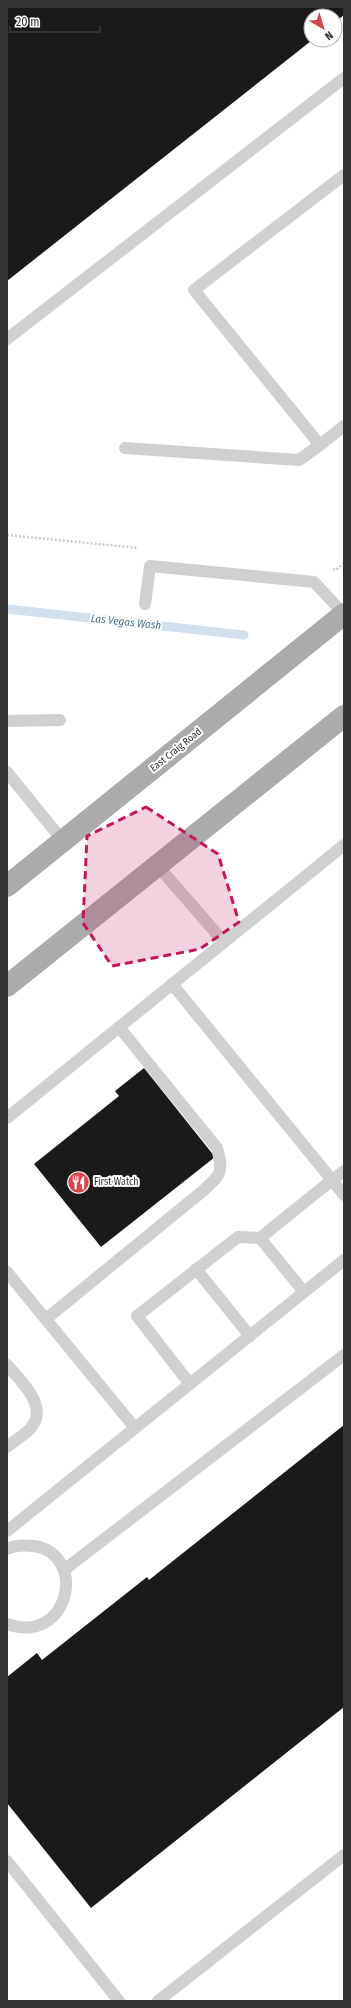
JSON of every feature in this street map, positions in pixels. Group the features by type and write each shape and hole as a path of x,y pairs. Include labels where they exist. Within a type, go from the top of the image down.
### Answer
{"main road":[{"name":"East Craig Road","path":"7,886 344,614"},
{"path":"7,986 344,716"}],"lane":[{"path":"7,339 344,78"},
{"path":"320,445 194,290 344,175"},
{"path":"125,448 299,460 344,426"},
{"path":"145,604 150,566 314,582 344,614"},
{"path":"7,721 60,720"},
{"path":"7,772 63,841"},
{"path":"7,1118 344,845"},
{"path":"157,865 224,942"},
{"path":"172,984 344,1195"},
{"path":"46,1319 204,1190 218,1177 222,1166 217,1148 119,1026"},
{"path":"190,1384 137,1316 238,1236 260,1238 344,1171"},
{"path":"260,1238 304,1292"},
{"path":"7,1531 344,1260"},
{"path":"196,1269 250,1336"},
{"path":"7,1272 135,1428"},
{"path":"64,1570 344,1355"},
{"path":"7,1365 34,1397 37,1414 30,1429 7,1447"},
{"path":"7,1549 24,1545 38,1547 50,1553 64,1570 67,1590 63,1603 56,1614 45,1623 32,1627 19,1628 7,1624"},
{"path":"158,2001 344,1855"},
{"path":"7,1860 119,2001"}],"highlighted area":[{"path":"146,807 218,854 239,922 200,949 112,966 83,923 87,836"}],"building":[{"path":"7,7 344,7 343,16 343,8 303,8 303,47 7,281"},
{"path":"144,1068 215,1157 101,1247 34,1164 119,1096 115,1091"},
{"path":"344,1425 344,1707 91,1908 7,1803 7,1677 37,1653 42,1660 147,1577 149,1580"}],"waterway":[{"name":"Las Vegas Wash","path":"7,609 244,635"}],"place":[{"name":"First Watch","path":"79,1182"}]}
